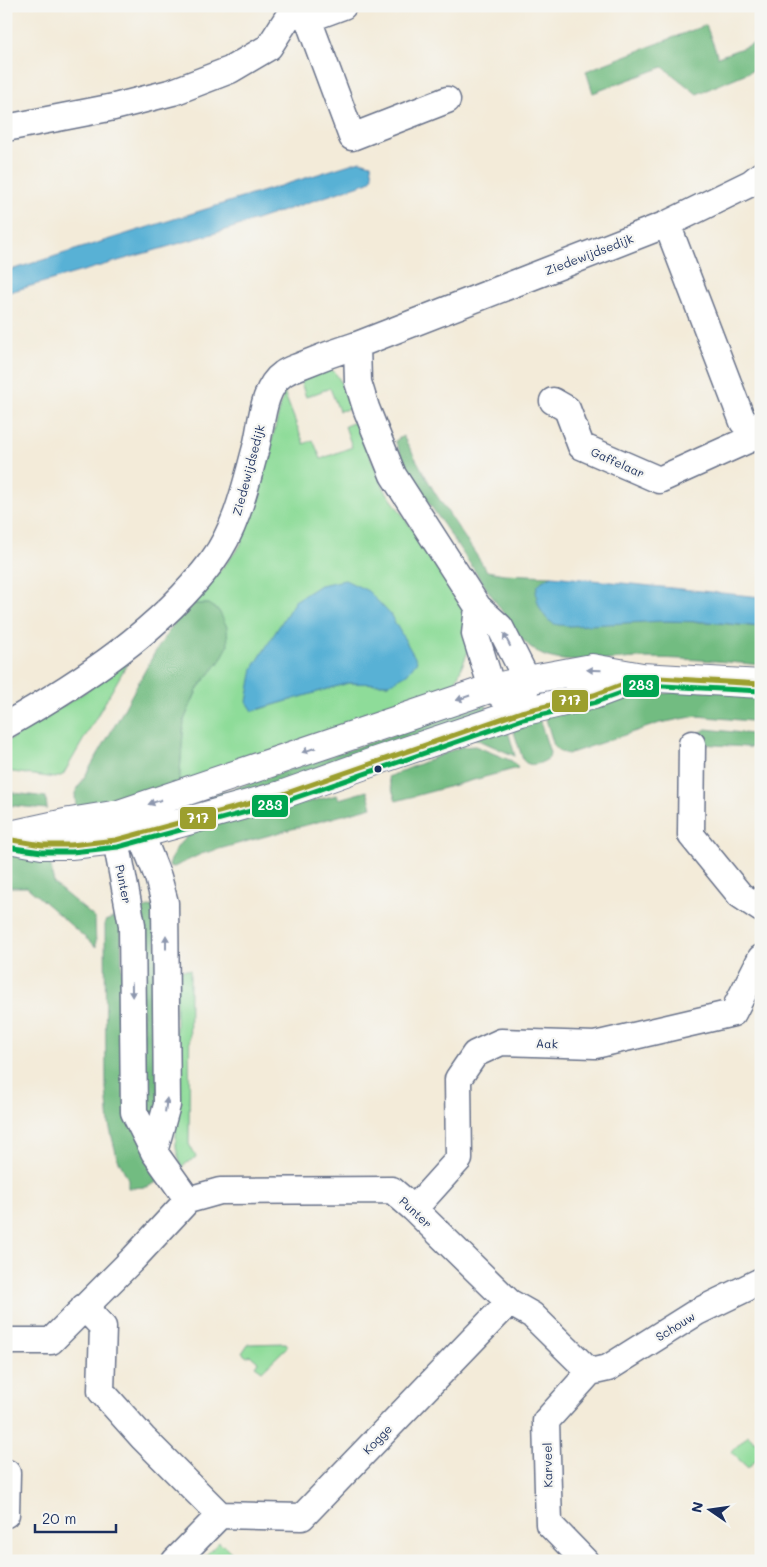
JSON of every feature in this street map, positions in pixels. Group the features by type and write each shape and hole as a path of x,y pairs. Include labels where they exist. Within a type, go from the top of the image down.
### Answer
{"street":[{"path":"6,128 114,107 165,94 230,70 269,47 298,12 342,6"},
{"path":"298,12 352,137 447,100"},
{"name":"Ziedewijdsedijk","path":"6,725 50,700 99,667 157,620 181,597 213,560 228,534 240,505 269,391 283,373 667,224 751,183 761,175"},
{"path":"667,224 742,422 761,429"},
{"path":"357,345 358,382 366,408 393,475 478,607 500,627 527,680 521,712"},
{"name":"Gaffelaar","path":"553,401 567,409 581,446 658,480 761,434"},
{"path":"478,607 474,634 492,688 521,712"},
{"path":"125,830 492,688 592,668 642,677 761,684"},
{"path":"6,838 63,823 125,830 281,795 521,712 594,695 642,677"},
{"path":"692,744 691,835 740,895 761,909"},
{"path":"125,830 158,877 166,904 167,1105 154,1152"},
{"name":"Punter","path":"125,830 132,925 134,1112 154,1152 188,1200 220,1191 392,1190 509,1302 532,1315 590,1372"},
{"name":"Aak","path":"414,1209 460,1158 458,1079 475,1054 501,1042 595,1045 734,1013 761,958"},
{"path":"6,1341 51,1341 134,1258 188,1200"},
{"name":"Schouw","path":"590,1372 608,1368 697,1312 761,1281"},
{"name":"Kogge","path":"220,1515 302,1517 509,1302"},
{"path":"84,1307 103,1327 101,1392 143,1438 220,1515 175,1561"},
{"name":"Karveel","path":"585,1561 548,1524 546,1421 590,1372"},
{"path":"6,1514 7,1473"}],"green space":[{"path":"706,25 718,57 761,41 761,67 697,94 663,67 593,93 586,71"},
{"path":"325,366 331,369 339,378 350,409 339,411 330,388 306,397 301,383 305,373"},
{"path":"284,392 304,444 313,440 321,459 352,447 345,426 355,422 385,490 446,577 466,615 469,649 456,681 431,704 179,785 184,720 198,688 220,661 208,604 193,604 240,546 257,499","holes":["417,661 389,684 348,683 253,711"]},
{"path":"403,436 435,493 487,571 504,574 552,576 543,581 663,621 709,622 761,627 761,665 654,658 569,661 538,653 516,632 410,475 395,441"},
{"path":"193,604 208,604 219,611 227,627 228,646 220,661 198,688 184,720 179,785 76,812 75,793 154,654 176,620"},
{"path":"130,659 63,775 55,778 6,771 6,742 88,690"},
{"path":"696,690 761,694 761,722 697,716 660,723 568,754 560,752 554,746 545,716 620,700"},
{"path":"486,705 487,708 484,713 159,823 146,818"},
{"path":"539,718 550,753 549,758 539,763 528,764 523,760 512,726"},
{"path":"507,727 515,756 474,738"},
{"path":"706,729 761,735 761,748 701,744 701,732"},
{"path":"475,746 512,761 518,768 396,801 388,777 460,747"},
{"path":"367,791 372,807 201,854 174,867 169,866 180,843 201,828 337,795 339,799"},
{"path":"6,792 46,797 47,809 6,805"},
{"path":"6,854 49,855 54,884 95,918 96,947 27,887 6,887"},
{"path":"156,905 159,1114 146,1119 138,910"},
{"path":"121,915 124,1102 161,1180 147,1187 128,1188 128,1179 117,1157 109,1125 106,1088 105,921"},
{"path":"176,970 190,970 189,1144 196,1157 181,1167 176,1147"},
{"path":"286,1343 288,1346 262,1371 255,1366 258,1362 250,1355 247,1357 242,1353 248,1344"},
{"path":"748,1435 761,1447 761,1455 748,1468 731,1452"},
{"path":"219,1542 224,1545 240,1561 200,1561"}],"water":[{"path":"360,161 371,164 373,176 369,182 226,230 6,293 6,263 9,270 14,269"},
{"path":"552,576 761,597 761,627 709,622 663,621 558,625 551,622 544,615 536,593 540,583"},
{"path":"345,580 368,591 390,614 417,661 407,674 389,684 348,683 253,711 247,702 253,668 295,601 320,585"}],"transit line":[{"name":"717","path":"6,839 42,845 71,845 116,840 281,795 521,712 594,695 642,677 761,684"},
{"name":"283","path":"6,847 42,852 72,852 118,847 283,802 523,719 596,702 643,685 761,691"}]}
